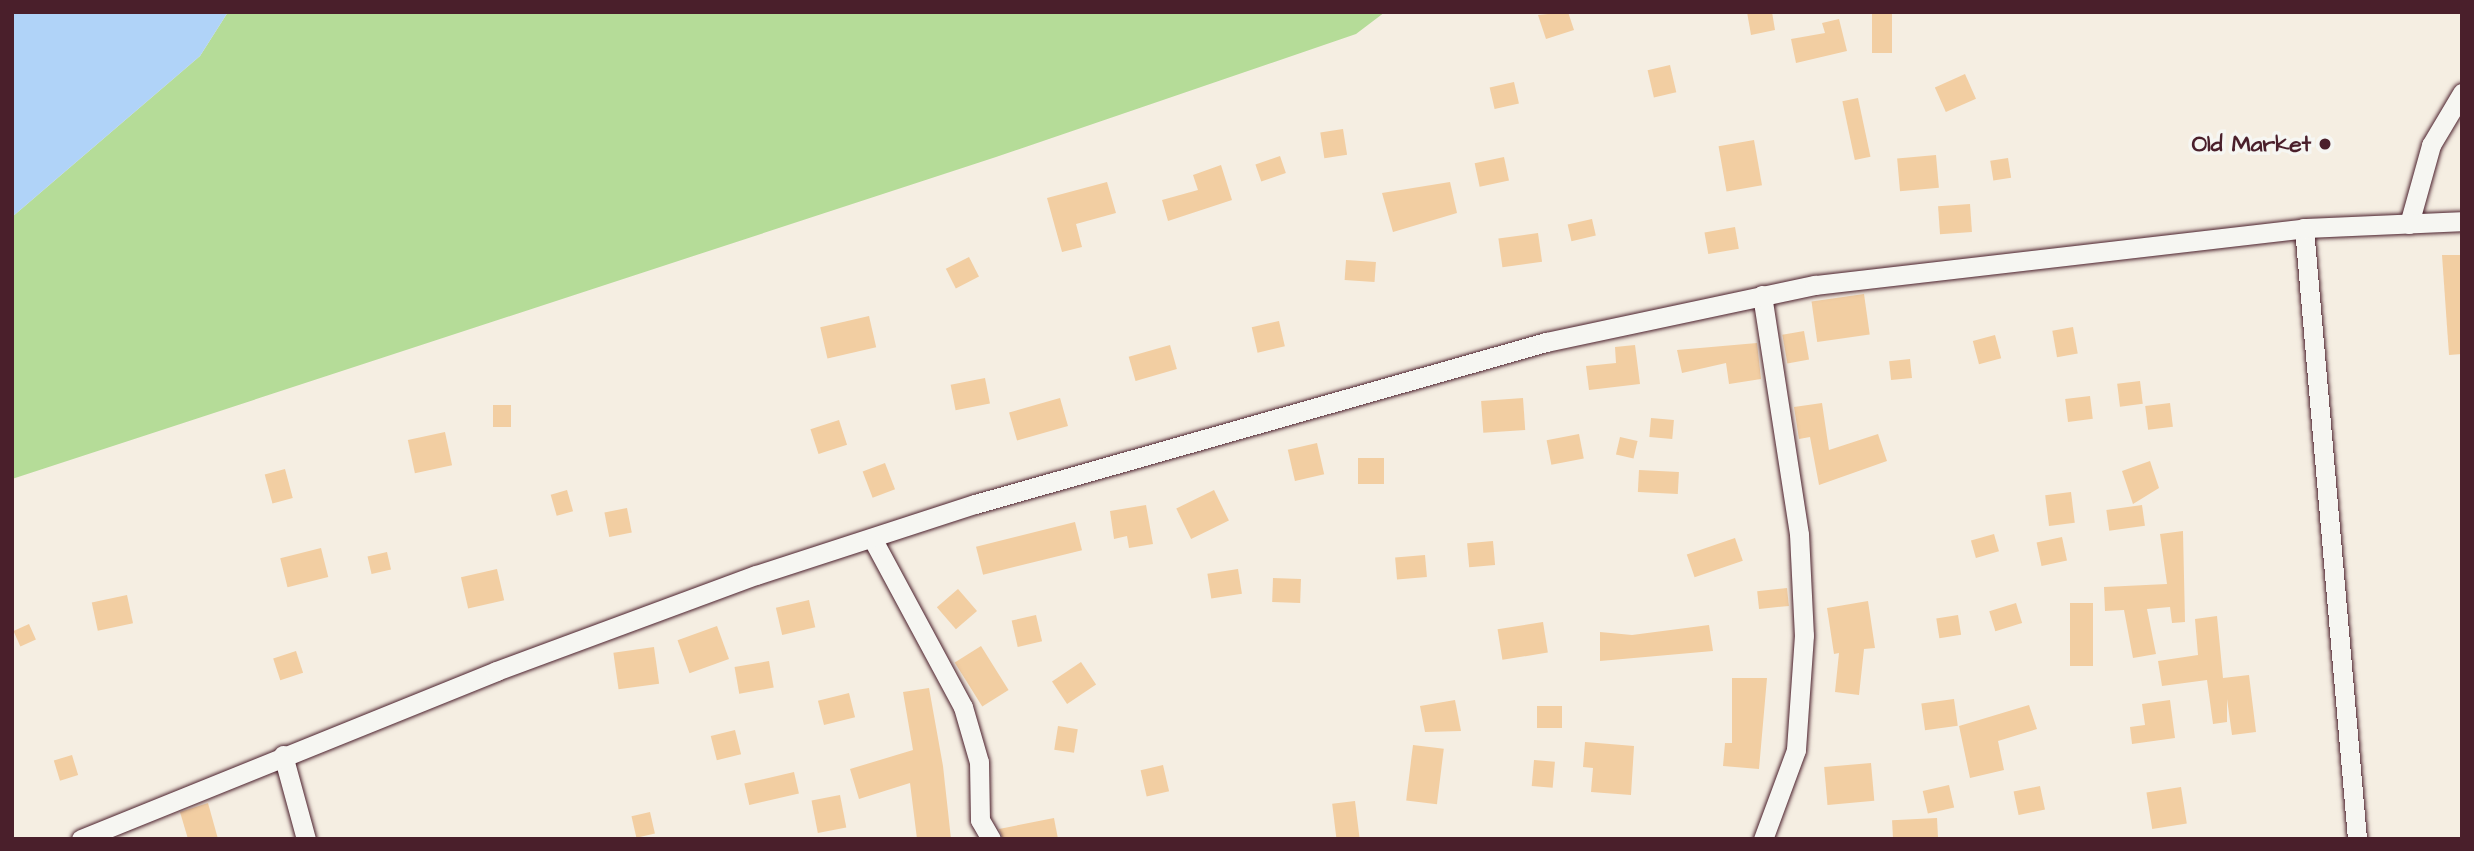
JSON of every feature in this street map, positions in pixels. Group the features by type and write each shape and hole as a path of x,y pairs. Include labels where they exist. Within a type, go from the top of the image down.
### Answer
{"street":[{"path":"2409,224 2431,145 2462,93"},
{"path":"81,839 283,755 522,661 872,538 1546,342 1762,295 2042,256 2304,228 2462,221"},
{"path":"2304,228 2357,839"},
{"path":"1762,295 1799,534 1804,635 1796,750 1763,839"},
{"path":"872,538 963,707 979,762 980,820 991,839"},
{"path":"283,755 306,839"}],"green space":[{"path":"228,12 1385,12 1356,34 996,157 12,479 12,217 200,56"}],"water":[{"path":"12,12 228,12 200,56 12,217"}],"building":[{"path":"1568,12 1574,30 1546,39 1538,15"},
{"path":"1747,12 1772,12 1775,30 1751,35"},
{"path":"1872,12 1892,12 1892,53 1872,53"},
{"path":"1839,19 1847,51 1796,63 1791,39 1825,33 1822,23"},
{"path":"1670,65 1676,92 1654,97 1648,70"},
{"path":"1965,74 1976,99 1946,112 1935,87"},
{"path":"1514,82 1519,103 1495,109 1490,88"},
{"path":"1858,98 1870,157 1855,160 1842,101"},
{"path":"1343,129 1347,155 1324,158 1320,133"},
{"path":"1754,140 1762,185 1727,192 1719,146"},
{"path":"1936,155 1939,188 1900,191 1897,158"},
{"path":"1280,156 1286,173 1261,181 1255,164"},
{"path":"1504,157 1509,180 1480,187 1475,163"},
{"path":"2008,158 2011,178 1993,181 1990,161"},
{"path":"1221,165 1232,200 1168,221 1162,200 1198,190 1193,175"},
{"path":"1107,182 1116,213 1076,224 1082,247 1062,252 1047,198"},
{"path":"1450,182 1457,213 1393,232 1382,193"},
{"path":"1970,204 1972,232 1940,234 1938,206"},
{"path":"1592,219 1596,236 1571,241 1568,225"},
{"path":"1735,227 1739,249 1708,254 1704,232"},
{"path":"1538,233 1542,262 1502,267 1498,239"},
{"path":"2442,255 2462,255 2462,354 2449,355"},
{"path":"969,257 979,277 956,288 946,269"},
{"path":"1346,260 1376,262 1375,282 1345,280"},
{"path":"1864,294 1870,335 1817,342 1812,301"},
{"path":"869,316 876,347 827,358 820,327"},
{"path":"1279,321 1285,346 1258,353 1252,327"},
{"path":"2073,327 2078,354 2057,357 2052,331"},
{"path":"1804,331 1809,360 1787,363 1782,335"},
{"path":"1995,335 2001,358 1979,364 1973,341"},
{"path":"1757,343 1761,379 1729,384 1726,363 1682,373 1677,350"},
{"path":"1170,345 1177,369 1136,381 1129,357"},
{"path":"1635,345 1640,384 1589,390 1586,366 1616,363 1615,347"},
{"path":"1910,359 1912,378 1891,380 1889,361"},
{"path":"985,378 990,404 956,410 951,385"},
{"path":"2140,381 2143,404 2120,407 2117,384"},
{"path":"2090,396 2093,419 2068,422 2065,399"},
{"path":"1060,398 1068,426 1017,440 1009,413"},
{"path":"1523,398 1525,430 1483,433 1481,401"},
{"path":"1822,403 1829,450 1878,434 1887,461 1819,485 1810,437 1799,439 1794,407"},
{"path":"2170,403 2173,427 2148,430 2145,406"},
{"path":"493,405 511,405 511,427 493,427"},
{"path":"1651,418 1674,420 1672,439 1649,437"},
{"path":"839,420 847,445 819,454 810,429"},
{"path":"445,432 452,465 415,473 408,440"},
{"path":"1579,434 1584,459 1551,465 1547,440"},
{"path":"1620,437 1638,441 1633,459 1616,455"},
{"path":"1317,443 1324,474 1295,481 1288,450"},
{"path":"1358,458 1384,458 1384,484 1358,484"},
{"path":"2150,461 2159,488 2133,504 2122,471"},
{"path":"885,463 895,489 873,498 863,472"},
{"path":"285,469 293,498 272,503 265,474"},
{"path":"1639,470 1679,472 1678,494 1638,492"},
{"path":"567,490 573,511 557,516 551,495"},
{"path":"1214,490 1229,521 1191,539 1176,508"},
{"path":"2071,492 2075,523 2049,526 2045,495"},
{"path":"1146,505 1153,544 1129,548 1127,536 1114,539 1110,511"},
{"path":"2142,505 2145,526 2109,531 2106,510"},
{"path":"627,508 632,533 609,537 604,512"},
{"path":"1075,522 1082,550 983,575 976,547"},
{"path":"2183,531 2185,622 2172,623 2170,607 2147,609 2156,654 2133,658 2124,610 2105,611 2104,587 2167,584 2160,534"},
{"path":"1994,534 1999,551 1976,558 1971,541"},
{"path":"2062,537 2067,560 2042,566 2037,542"},
{"path":"1735,538 1743,561 1695,577 1687,555"},
{"path":"1493,541 1495,565 1469,567 1467,543"},
{"path":"321,548 328,577 288,587 280,558"},
{"path":"387,552 391,570 372,574 368,556"},
{"path":"1425,555 1427,577 1397,580 1395,558"},
{"path":"497,569 504,600 468,609 461,577"},
{"path":"1238,569 1242,594 1211,599 1207,574"},
{"path":"1273,578 1301,579 1300,603 1272,602"},
{"path":"1787,588 1789,606 1759,609 1757,591"},
{"path":"958,589 977,611 956,629 937,607"},
{"path":"127,595 133,623 98,631 92,602"},
{"path":"809,600 815,627 782,635 776,608"},
{"path":"1868,601 1875,648 1864,649 1859,695 1835,692 1839,653 1834,654 1827,608"},
{"path":"2016,603 2022,623 1995,631 1989,611"},
{"path":"2070,603 2093,603 2093,666 2070,666"},
{"path":"1036,615 1042,641 1018,647 1012,621"},
{"path":"1958,615 1961,635 1939,638 1936,618"},
{"path":"2217,616 2223,678 2249,675 2256,732 2232,735 2227,699 2227,722 2213,724 2207,680 2162,686 2158,661 2198,655 2195,619"},
{"path":"1543,622 1548,653 1502,660 1498,629"},
{"path":"29,624 36,640 20,646 13,631"},
{"path":"1709,625 1713,651 1600,661 1600,632 1632,635"},
{"path":"717,626 729,659 690,673 678,640"},
{"path":"981,646 1009,690 982,707 955,662"},
{"path":"654,647 659,684 619,689 613,653"},
{"path":"296,651 303,673 280,680 273,658"},
{"path":"769,661 774,688 739,694 735,667"},
{"path":"1081,662 1096,684 1067,704 1052,682"},
{"path":"1732,678 1767,678 1759,769 1723,766 1725,743 1732,743"},
{"path":"929,688 943,766 951,839 917,839 910,783 859,799 850,769 913,750 903,692"},
{"path":"849,693 855,717 824,725 818,701"},
{"path":"1954,699 1958,726 1925,730 1921,704"},
{"path":"1455,700 1461,731 1425,732 1420,706"},
{"path":"2170,700 2175,738 2132,744 2130,727 2145,725 2142,704"},
{"path":"2029,705 2037,729 1998,741 2004,770 1970,778 1959,726"},
{"path":"1537,706 1562,706 1562,728 1537,728"},
{"path":"1058,726 1078,729 1074,753 1054,750"},
{"path":"735,730 741,754 717,760 711,736"},
{"path":"1585,742 1634,746 1631,795 1591,792 1593,768 1583,767"},
{"path":"1413,745 1444,749 1437,804 1406,801"},
{"path":"72,755 78,775 60,781 54,761"},
{"path":"1534,760 1555,762 1553,788 1532,786"},
{"path":"1871,763 1874,801 1827,805 1824,767"},
{"path":"1163,765 1169,791 1147,796 1141,770"},
{"path":"794,772 799,793 749,805 744,783"},
{"path":"1949,785 1954,807 1928,813 1923,791"},
{"path":"2040,786 2045,809 2019,815 2014,792"},
{"path":"2181,787 2187,824 2152,829 2146,792"},
{"path":"840,795 846,827 818,833 812,801"},
{"path":"1355,801 1360,839 1336,839 1332,804"},
{"path":"208,803 218,839 188,839 180,812"},
{"path":"650,812 655,833 636,838 631,816"},
{"path":"1054,818 1058,839 1003,839 999,829"},
{"path":"1937,818 1938,839 1893,839 1892,820"}],"place":[{"name":"Old Market","path":"2325,144"}]}
